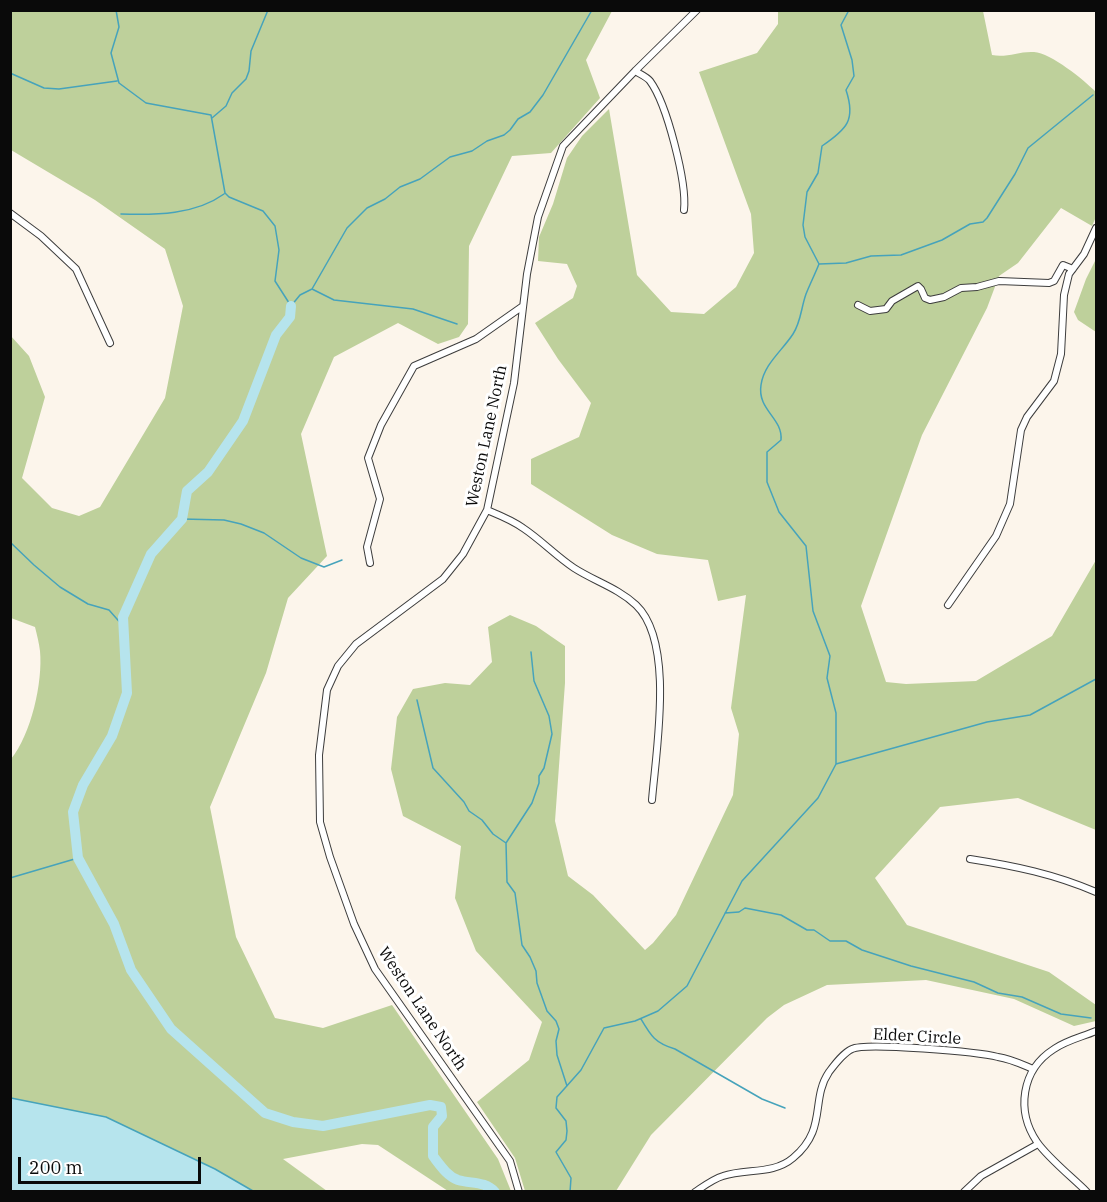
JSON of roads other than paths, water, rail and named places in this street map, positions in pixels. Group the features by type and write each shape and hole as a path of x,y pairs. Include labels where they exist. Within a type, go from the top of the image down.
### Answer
{"street":[{"name":"Weston Lane North","path":"519,1191 510,1161 375,969 354,924 320,822 319,755 327,690 338,666 356,644 443,579 463,554 487,510 514,383 523,306 538,217 563,147 635,70 697,10"},
{"path":"635,70 650,81 669,125 686,196 684,210"},
{"path":"10,213 41,236 76,268 110,343"},
{"path":"948,605 996,536 1010,504 1021,430 1027,417 1054,381 1061,354 1064,295 1069,274 1084,254 1096,228"},
{"path":"858,305 870,311 885,309 892,301 918,286 925,298 930,300 944,297 961,288 977,287 999,281 1049,283 1054,281 1063,265 1073,268"},
{"path":"370,563 367,547 380,499 368,458 381,424 414,366 476,339 523,306"},
{"path":"487,510 522,527 588,577 624,595 637,606 650,625 659,658 658,742 652,800"},
{"path":"970,858 1023,867 1068,880 1096,892"},
{"path":"1087,1191 1038,1144 1027,1122 1024,1092 1033,1069 1045,1055 1066,1042 1096,1031"},
{"name":"Elder Circle","path":"695,1191 723,1176 766,1170 781,1166 792,1159 803,1149 816,1126 822,1086 829,1072 853,1048 894,1047 995,1056 1013,1060 1033,1069"},
{"path":"964,1191 981,1176 1038,1144"}],"water":[{"path":"11,1098 106,1117 215,1169 253,1191 11,1191"}],"waterway":[{"path":"116,10 119,27 111,53 119,83 146,103 211,115 225,193 229,197 263,211 275,226 279,250 275,281 291,306 300,295 312,289 347,228 367,208 385,199 400,187 420,179 450,157 472,151 487,141 504,135 518,119 530,112 543,95 592,10"},
{"path":"212,118 226,106 232,93 246,79 251,51 268,10"},
{"path":"819,264 805,237 803,225 807,192 818,173 822,146 843,129 849,116 849,100 846,90 854,76 852,60 841,25 849,10"},
{"path":"10,73 44,88 59,89 117,81"},
{"path":"836,764 836,713 827,678 830,656 813,611 806,546 779,512 767,482 767,452 781,440 781,432 763,401 761,394 763,377 796,329 806,294 819,264 846,263 871,256 901,255 942,240 970,224 983,222 1015,174 1028,148 1093,95"},
{"path":"121,214 161,214 188,210 213,201 224,194"},
{"path":"312,289 334,300 413,309 457,324"},
{"path":"291,306 290,317 276,335 243,421 208,472 187,491 182,519 151,554 123,617 127,693 112,736 83,785 73,812 78,858 114,924 131,970 171,1029 265,1113 293,1122 323,1126 430,1105 441,1107 442,1116 433,1127 433,1156 450,1176 458,1180 483,1184 495,1192"},
{"path":"182,519 224,520 241,524 264,533 301,558 324,567 342,560"},
{"path":"10,542 60,587 88,604 109,610 124,627"},
{"path":"506,843 532,803 552,734 549,716 534,681 531,652"},
{"path":"570,1192 571,1178 556,1152 566,1140 567,1131 566,1121 556,1108 557,1097 581,1070 604,1028 635,1021 658,1011 687,986 742,881 818,798 836,764 987,722 1030,715 1096,679"},
{"path":"417,700 433,768 464,802 469,811 506,843 507,882 515,893 522,945 536,971 537,983 547,1011 556,1021 559,1029 556,1041 557,1055 567,1086"},
{"path":"10,878 78,858"},
{"path":"725,913 739,912 745,908 781,915 807,930 814,930 830,941 846,941 862,950 911,966 974,982 998,993 1022,997 1061,1014 1091,1018"},
{"path":"641,1019 658,1041 762,1099 785,1108"}]}
